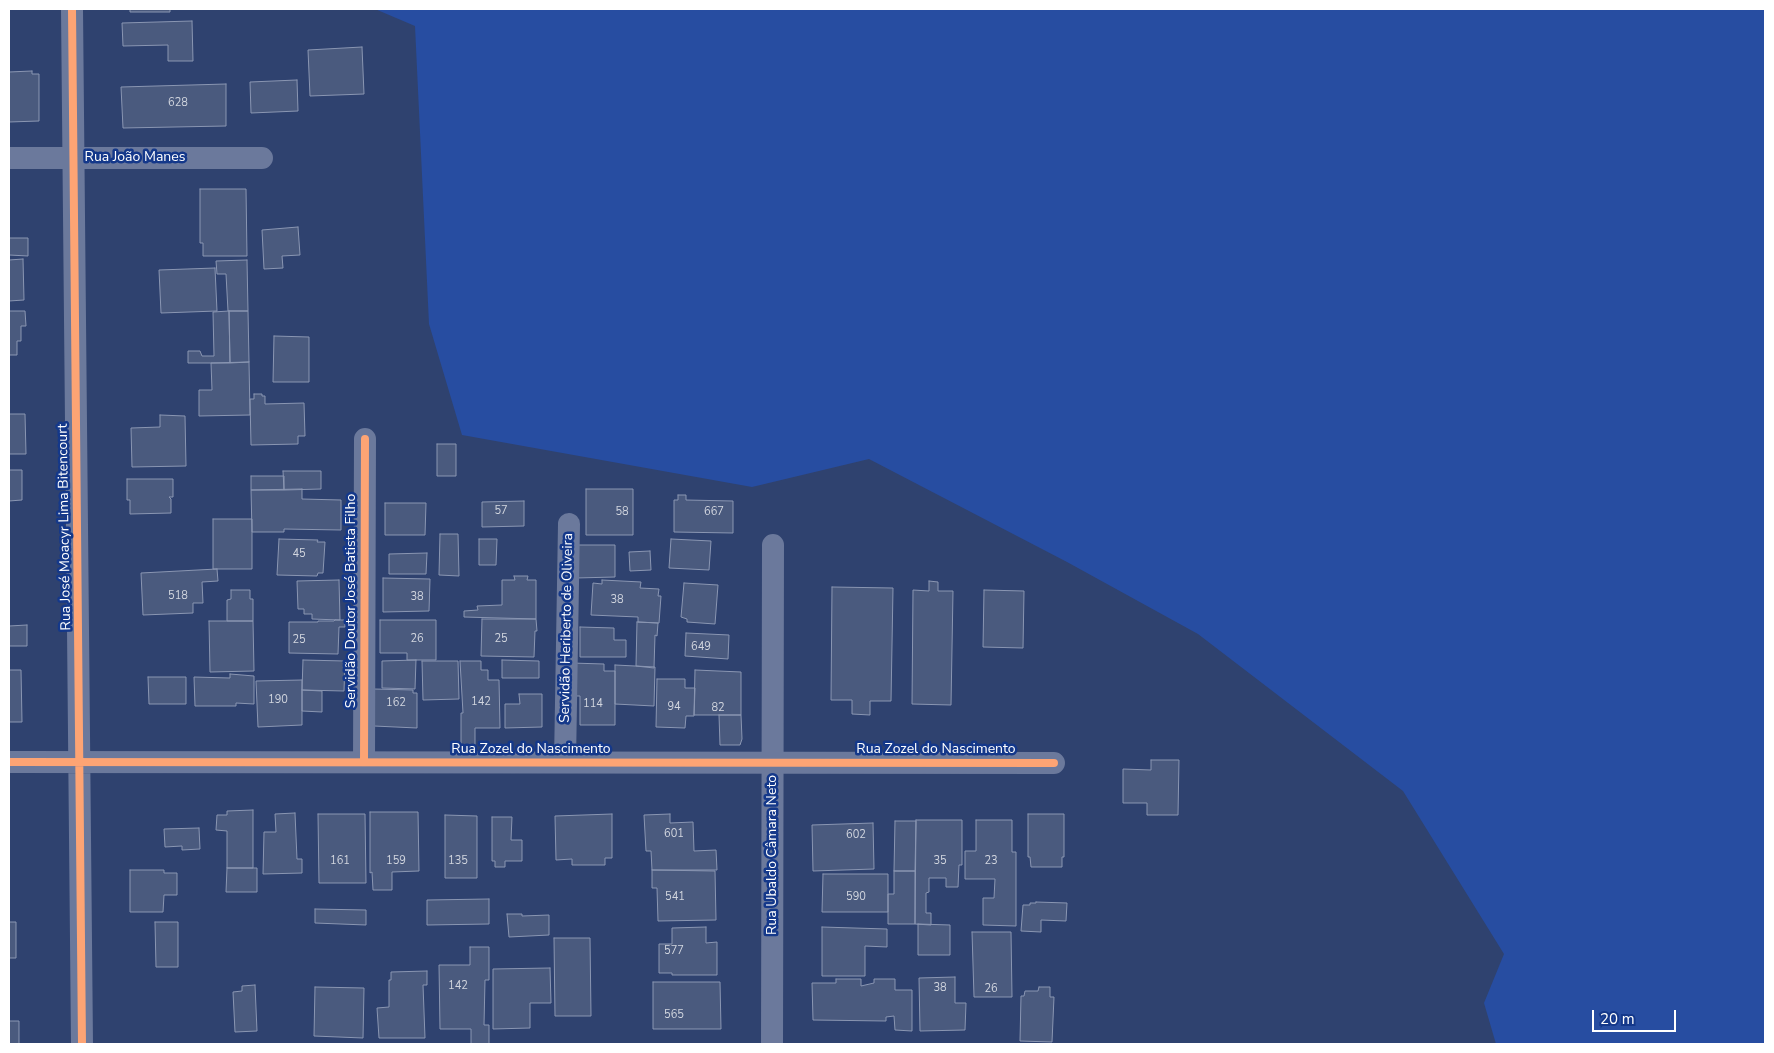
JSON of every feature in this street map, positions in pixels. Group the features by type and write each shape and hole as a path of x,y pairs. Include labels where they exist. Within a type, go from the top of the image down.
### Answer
{"street":[{"name":"Rua José Moacyr Lima Bitencourt","path":"72,9 82,1044"},
{"name":"Rua João Manes","path":"9,158 262,158"},
{"name":"Servidão Doutor José Batista Filho","path":"364,762 365,440"},
{"name":"Servidão Heriberto de Oliveira","path":"564,762 569,524"},
{"name":"Rua Ubaldo Câmara Neto","path":"772,1044 774,545"},
{"name":"Rua Zozel do Nascimento","path":"9,762 1054,763"}],"shaded area":[{"path":"375,9 1765,9 1765,1044 1496,1044 1484,1003 1504,954 1403,791 1198,634 1067,562 869,459 752,487 462,435 429,324 415,26"}],"building":[{"path":"130,9 170,9 170,12 130,12"},
{"path":"192,21 193,61 168,61 168,45 123,46 122,23"},
{"path":"362,47 364,94 310,96 308,50"},
{"path":"32,71 32,74 39,74 39,121 9,122 9,72"},
{"path":"297,80 298,111 251,113 250,82"},
{"path":"226,84 226,126 123,128 121,87"},
{"path":"200,189 246,189 247,256 203,256 203,243 200,243"},
{"path":"298,227 300,255 282,256 283,268 264,269 262,230"},
{"path":"9,238 28,238 28,256 9,255"},
{"path":"23,259 24,300 9,301 9,260"},
{"path":"247,260 248,311 228,311 226,274 217,274 216,261"},
{"path":"215,268 217,311 161,313 159,270"},
{"path":"9,311 25,311 26,326 21,326 21,341 17,341 17,355 9,355"},
{"path":"229,311 248,311 249,362 230,363"},
{"path":"229,311 230,363 188,363 188,351 200,351 202,356 214,356 213,312"},
{"path":"274,336 309,337 309,382 273,382"},
{"path":"249,362 250,415 199,416 199,390 212,390 211,363"},
{"path":"254,394 265,396 265,404 304,403 305,436 298,436 298,444 251,445 250,399 254,399"},
{"path":"9,414 25,414 26,454 9,454"},
{"path":"160,415 185,416 186,466 132,467 131,428 160,427"},
{"path":"437,444 456,444 456,476 437,476"},
{"path":"9,470 22,470 22,500 9,501"},
{"path":"283,471 321,471 321,489 284,490"},
{"path":"251,476 284,476 284,490 251,490"},
{"path":"127,479 173,479 173,497 169,497 171,499 171,513 130,514 130,500 127,500"},
{"path":"302,489 302,499 341,500 341,530 284,529 284,532 252,532 251,490"},
{"path":"586,489 633,489 633,535 586,535"},
{"path":"678,495 686,495 686,500 733,501 733,533 674,532 674,500 678,500"},
{"path":"524,501 524,526 482,527 482,502"},
{"path":"385,503 426,503 425,535 385,535"},
{"path":"213,519 252,519 252,569 213,569"},
{"path":"440,534 458,534 459,576 439,575"},
{"path":"279,539 318,540 317,542 325,542 323,573 318,573 317,576 277,575"},
{"path":"479,539 497,539 496,565 479,565"},
{"path":"671,539 711,541 709,570 669,568"},
{"path":"576,545 615,545 615,577 576,578"},
{"path":"650,551 651,570 630,571 629,552"},
{"path":"427,553 426,574 389,574 389,554"},
{"path":"217,569 218,581 202,582 203,603 193,603 193,613 143,615 141,573"},
{"path":"514,576 528,576 527,580 536,580 536,619 464,617 464,611 478,610 477,606 502,605 502,580 515,580"},
{"path":"383,578 430,579 429,611 383,612"},
{"path":"339,580 340,620 312,619 312,614 304,614 304,609 298,609 297,581"},
{"path":"602,580 641,582 640,588 659,589 658,596 661,596 659,623 638,622 638,617 591,615 593,583 602,584"},
{"path":"929,581 938,582 938,591 953,591 951,705 912,704 913,590 929,591"},
{"path":"684,583 718,585 715,624 687,622 687,619 681,617"},
{"path":"832,587 893,588 891,701 870,701 870,715 852,714 852,700 831,700"},
{"path":"231,590 250,590 250,599 253,599 253,621 227,621 227,600 231,599"},
{"path":"984,590 1024,591 1023,648 983,647"},
{"path":"482,619 536,619 537,631 535,631 534,657 481,656"},
{"path":"345,620 345,627 339,627 338,654 289,653 289,622"},
{"path":"380,620 436,620 436,660 407,660 407,653 380,653"},
{"path":"209,621 253,621 254,671 210,672"},
{"path":"637,622 658,623 657,636 655,635 654,668 636,666"},
{"path":"27,625 27,646 9,646 9,626"},
{"path":"580,627 614,628 614,640 626,640 626,657 580,657"},
{"path":"686,633 729,635 728,659 685,656"},
{"path":"303,660 345,661 344,691 302,690"},
{"path":"416,660 415,689 382,688 382,661"},
{"path":"502,660 539,661 539,678 502,678"},
{"path":"422,661 458,661 459,699 423,700"},
{"path":"460,661 481,661 481,670 488,670 488,680 499,680 500,728 475,728 475,745 461,745 461,713 463,713"},
{"path":"571,663 604,664 604,671 615,671 615,725 580,725 580,696 572,696"},
{"path":"615,665 655,667 654,706 615,704"},
{"path":"9,670 21,670 22,722 9,722"},
{"path":"695,670 741,672 741,715 694,715"},
{"path":"230,674 254,676 254,704 236,703 236,706 195,706 194,677 230,678"},
{"path":"148,677 186,677 186,704 149,704"},
{"path":"657,679 685,679 685,688 695,688 694,716 686,716 685,728 656,727"},
{"path":"302,680 302,725 258,727 256,681"},
{"path":"374,689 413,690 413,693 417,693 417,728 374,726"},
{"path":"302,690 322,691 322,712 302,711"},
{"path":"519,694 542,694 542,727 505,728 505,704 520,704"},
{"path":"719,715 741,715 742,739 740,745 720,745"},
{"path":"1151,760 1179,760 1178,815 1147,815 1147,803 1123,803 1123,769 1151,770"},
{"path":"253,810 253,868 227,868 227,831 216,830 217,815 227,815 227,811"},
{"path":"370,812 418,812 419,871 392,872 392,890 373,890 372,872 370,873"},
{"path":"295,813 297,859 302,859 302,873 263,874 264,832 276,832 275,814"},
{"path":"318,814 365,814 366,883 319,883"},
{"path":"612,814 612,858 605,858 605,865 572,865 572,859 556,860 555,816"},
{"path":"670,814 670,823 693,822 694,851 716,850 717,870 652,870 651,851 646,851 644,815"},
{"path":"1028,814 1064,814 1064,857 1062,857 1062,867 1031,867 1030,857 1028,857"},
{"path":"445,815 477,816 477,878 445,878"},
{"path":"492,817 512,817 511,840 522,840 522,861 505,861 505,867 495,867 495,861 492,861"},
{"path":"916,820 962,820 962,865 959,865 958,887 946,887 946,878 929,878 929,892 926,893 926,913 931,913 931,925 915,924"},
{"path":"976,820 1012,820 1012,852 1016,852 1016,926 983,925 983,898 994,898 995,879 965,879 965,851 976,851"},
{"path":"895,821 916,821 915,871 894,871"},
{"path":"873,823 874,869 813,871 812,825"},
{"path":"199,828 200,849 182,850 182,846 165,847 164,829"},
{"path":"227,868 257,868 257,892 226,892"},
{"path":"130,870 164,870 164,873 177,873 177,895 164,895 163,912 130,912"},
{"path":"652,870 715,871 716,920 658,921 657,888 652,888"},
{"path":"894,871 915,871 915,924 888,924 888,894 894,894"},
{"path":"823,874 888,874 888,912 822,912"},
{"path":"489,899 489,924 427,925 427,900"},
{"path":"1030,903 1067,903 1066,921 1041,920 1041,932 1021,931 1023,905 1030,905"},
{"path":"315,909 366,910 366,925 315,923"},
{"path":"507,914 522,914 522,916 549,915 549,935 509,937"},
{"path":"9,922 16,922 16,958 9,958"},
{"path":"155,922 178,922 178,967 156,967"},
{"path":"918,924 950,925 950,955 918,955"},
{"path":"706,927 706,943 717,942 717,975 672,975 672,973 659,973 659,944 672,944 672,928"},
{"path":"822,927 887,929 887,947 865,946 865,976 822,976"},
{"path":"972,932 1011,932 1012,997 974,997"},
{"path":"554,938 590,938 591,1016 555,1016"},
{"path":"470,947 489,947 489,980 485,980 484,1025 489,1025 489,1044 471,1044 471,1029 440,1029 439,965 470,965"},
{"path":"550,968 551,1003 530,1003 530,1028 493,1029 493,969"},
{"path":"427,971 427,985 423,985 425,1038 379,1038 377,1008 389,1007 389,980 391,980 391,972"},
{"path":"955,977 955,1003 966,1003 965,1030 920,1031 919,978"},
{"path":"836,979 861,979 861,986 874,983 874,979 895,979 895,990 912,990 912,1031 895,1030 894,1016 886,1017 886,1021 813,1020 812,983 836,983"},
{"path":"653,982 720,982 721,1029 653,1029"},
{"path":"255,985 257,1031 235,1032 233,992 242,991 242,986"},
{"path":"315,987 364,988 363,1038 314,1036"},
{"path":"1039,987 1050,987 1050,997 1054,997 1052,1042 1020,1041 1021,996 1024,996 1025,991 1038,991"},
{"path":"9,1021 19,1021 19,1044 9,1044"}],"cycle path":[{"path":"72,9 82,1044"},
{"path":"364,762 365,439"},
{"path":"9,762 1054,763"}]}
